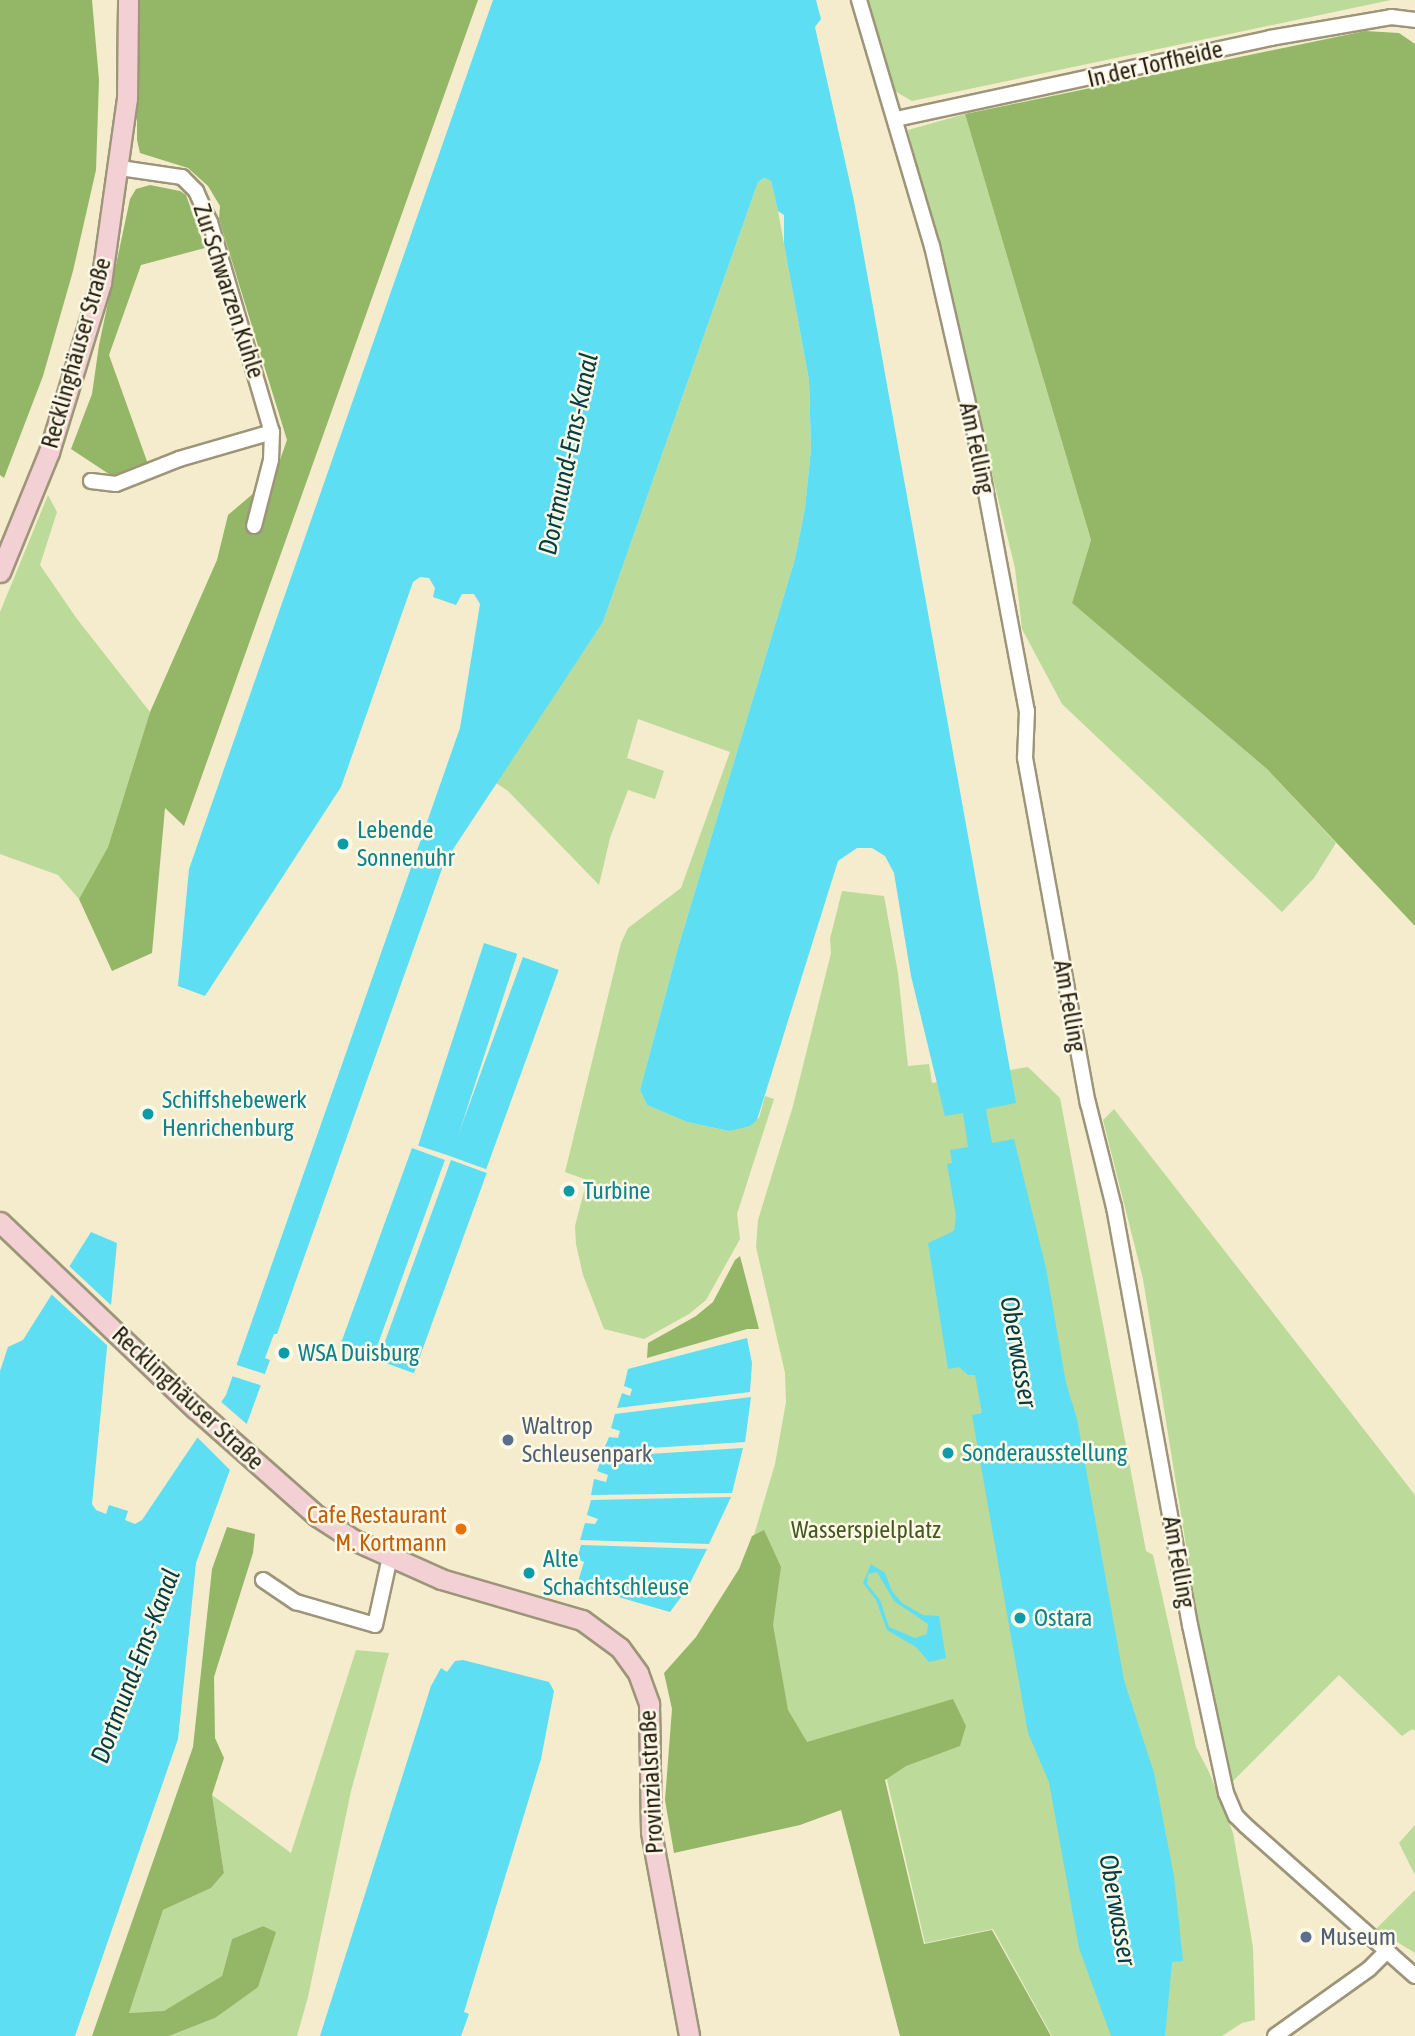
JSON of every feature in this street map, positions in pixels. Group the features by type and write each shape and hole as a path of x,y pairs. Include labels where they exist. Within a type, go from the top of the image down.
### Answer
{"main road":[{"name":"Recklinghäuser Straße","path":"0,572 49,452 74,380 101,283 120,169 127,99 128,0"},
{"name":"Recklinghäuser Straße","path":"0,1222 127,1340 196,1409 317,1516 354,1540 441,1579 568,1615 595,1627"},
{"name":"Provinzialstraße","path":"595,1627 632,1663 649,1704 651,1832 689,2036"}],"street":[{"name":"Am Felling","path":"859,0 887,99 897,119 932,246 975,434 1027,710 1025,758 1088,1103 1114,1208 1190,1625 1226,1793 1236,1816 1246,1826 1415,1976"},
{"name":"In der Torfheide","path":"897,119 1270,38 1391,17 1415,20"},
{"name":"Zur Schwarzen Kuhle","path":"120,169 182,177 196,191 210,222 272,432 271,460 254,526"},
{"path":"91,481 116,484 179,459 272,432"},
{"path":"263,1580 296,1602 375,1625 390,1557"},
{"path":"1275,2036 1369,1969 1386,1952"}],"green space":[{"path":"0,0 92,0 99,80 96,170 73,271 43,376 4,478 0,475"},
{"path":"137,0 478,0 184,826 165,808 152,953 112,971 79,899 108,847 150,712 217,560 228,515 255,492 270,488 287,440 219,219 220,206 208,186 188,168 140,153 137,140"},
{"path":"868,0 1391,0 912,101 893,90"},
{"path":"1365,31 1399,33 1415,44 1415,926 1267,769 1072,603 1091,540 965,114"},
{"path":"965,114 1091,540 1072,603 1267,769 1336,843 1314,878 1282,912 1062,704 1022,629 1015,568 908,130"},
{"path":"766,178 771,181 778,211 809,380 811,449 805,508 795,559 678,948 640,1090 647,1105 687,1122 729,1131 759,1118 765,1096 774,1099 737,1214 740,1239 706,1300 689,1314 644,1339 604,1329 583,1275 576,1244 575,1226 587,1180 565,1172 621,943 628,928 681,888 730,752 638,719 627,758 664,771 655,799 628,790 610,838 599,885 508,791 496,783 603,622 758,182"},
{"path":"150,185 180,191 186,195 205,248 141,265 109,355 148,464 112,476 71,449 92,394 99,345 130,199 136,189"},
{"path":"48,495 57,512 40,565 77,619 150,712 108,847 79,899 58,875 0,854 0,612"},
{"name":"Wasserspielplatz","path":"842,891 884,896 898,973 908,1066 929,1064 932,1083 1028,1067 1060,1098 1146,1551 1153,1555 1196,1747 1233,1833 1248,1917 1253,1948 1255,2020 1242,2023 1222,2036 1052,2036 993,1929 925,1943 878,1741 762,1764 752,1542 775,1464 786,1402 785,1373 756,1247 758,1220 793,1106 831,953 830,939"},
{"path":"1114,1109 1415,1495 1415,1731 1412,1729 1402,1736 1339,1675 1233,1781 1202,1644 1143,1279 1103,1120"},
{"path":"740,1256 759,1329 747,1329 647,1358 648,1343 696,1316 713,1302 735,1260"},
{"path":"227,1527 255,1534 253,1553 214,1677 215,1738 224,1758 212,1795 224,1873 211,1888 163,1910 129,2013 164,2011 222,1976 232,1939 263,1926 276,1932 258,1987 215,2018 169,2036 92,2036 193,1747 212,1569"},
{"path":"764,1530 781,1567 773,1625 788,1710 807,1742 953,1699 966,1726 960,1746 906,1766 885,1780 924,1944 992,1930 1051,2036 900,2036 841,1810 800,1825 674,1853 665,1800 672,1709 664,1673 696,1637 739,1569 752,1536"},
{"path":"356,1650 389,1653 351,1791 308,1997 297,2036 169,2036 215,2018 276,1932 263,1926 232,1939 222,1976 164,2012 129,2013 163,1910 211,1888 224,1873 212,1795 291,1853"},
{"path":"1415,1825 1415,1875 1399,1843"},
{"path":"1415,1890 1415,1953 1376,1929"}],"water":[{"path":"493,0 816,0 821,19 815,27 854,201 1016,1103 986,1109 992,1143 1014,1139 1046,1268 1066,1383 1077,1419 1124,1680 1154,1773 1174,1876 1183,1961 1172,1962 1165,2036 1111,2036 1079,1948 1049,1782 1028,1733 972,1415 982,1413 975,1375 968,1375 959,1367 948,1369 928,1243 954,1231 956,1216 947,1164 952,1163 950,1150 968,1147 963,1113 945,1116 911,976 894,873 885,856 872,848 857,848 838,861 757,1120 750,1126 729,1131 687,1122 647,1105 640,1090 678,948 795,559 805,508 811,449 809,380 784,244 784,215 778,211 771,181 765,178 758,182 603,622 444,863 277,1334 274,1334 265,1358 270,1360 196,1563 178,1739 75,2036 0,2036 0,1371 8,1347 23,1340 91,1232 117,1243 92,1504 96,1510 106,1514 109,1505 128,1511 125,1520 135,1524 142,1520 226,1395 460,728 480,604 474,594 462,594 456,605 433,597 435,588 429,578 420,577 413,582 341,787 205,996 178,986 189,869"},
{"path":"484,943 517,954 451,1156 418,1146"},
{"path":"523,957 559,970 486,1169 450,1156"},
{"path":"412,1148 445,1160 372,1359 339,1347"},
{"path":"451,1160 487,1173 414,1373 378,1360"},
{"path":"747,1338 752,1363 750,1392 617,1408 622,1393 630,1396 632,1389 624,1386 628,1369"},
{"path":"751,1397 745,1442 603,1451 609,1437 618,1438 620,1431 611,1428 615,1414"},
{"path":"743,1448 732,1493 591,1495 594,1479 606,1482 608,1475 597,1471 602,1457"},
{"path":"731,1497 709,1544 580,1540 585,1523 595,1524 598,1519 587,1515 591,1500"},
{"path":"581,1545 707,1549 687,1589 670,1612 577,1585 584,1562 577,1559"},
{"path":"871,1564 885,1573 892,1591 902,1603 923,1615 939,1616 946,1658 929,1662 916,1647 887,1630 876,1600 863,1583","holes":["877,1572 894,1601 928,1624 927,1634 915,1638 889,1627 880,1600 867,1584 868,1574"]},
{"path":"463,1660 549,1682 554,1691 541,1759 464,2012 469,2014 461,2036 320,2036 431,1686 441,1668 447,1672 455,1661"}],"pier":[{"path":"67,1264 113,1307 110,1348 49,1292"},
{"path":"234,1364 267,1375 264,1386 230,1375"},
{"path":"219,1400 249,1426 233,1473 195,1435"}],"place":[{"name":"Lebende Sonnenuhr","path":"343,844"},
{"name":"Schiffshebewerk Henrichenburg","path":"148,1114"},
{"name":"Turbine","path":"569,1191"},
{"name":"WSA Duisburg","path":"284,1353"},
{"name":"Waltrop Schleusenpark","path":"508,1440"},
{"name":"Sonderausstellung","path":"948,1453"},
{"name":"Cafe Restaurant M. Kortmann","path":"461,1529"},
{"name":"Alte Schachtschleuse","path":"529,1573"},
{"name":"Ostara","path":"1020,1618"},
{"name":"Museum","path":"1306,1937"}],"water label":[{"name":"Dortmund-Ems-Kanal","path":"569,454"},
{"name":"Oberwasser","path":"1018,1352"},
{"name":"Dortmund-Ems-Kanal","path":"136,1666"},
{"name":"Oberwasser","path":"1117,1910"}]}
